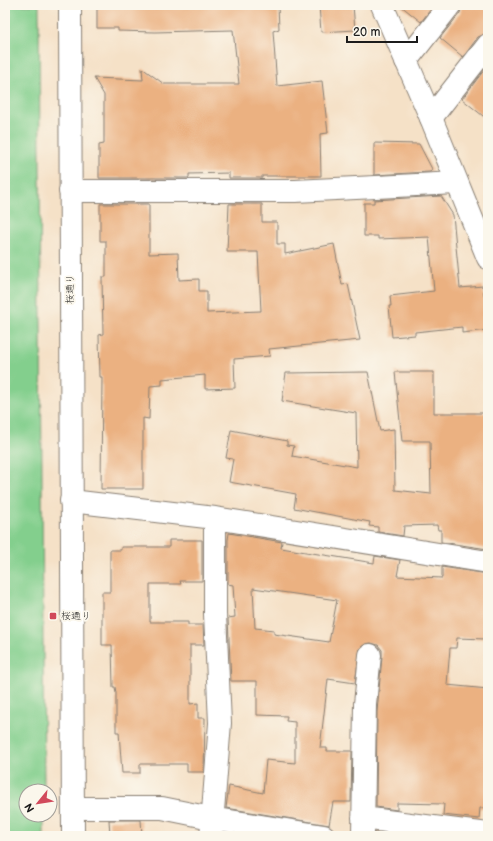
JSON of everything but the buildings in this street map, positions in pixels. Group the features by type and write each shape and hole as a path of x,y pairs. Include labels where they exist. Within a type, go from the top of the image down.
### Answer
{"street":[{"name":"桜通り","path":"70,5 73,836"},
{"path":"382,5 431,118 488,258"},
{"path":"406,61 450,5"},
{"path":"431,118 488,45"},
{"path":"70,191 295,190 457,182"},
{"path":"71,501 215,518 488,562"},
{"path":"211,827 220,723 215,614 215,518"},
{"path":"370,655 365,704 363,827 488,834"},
{"path":"73,808 162,808 211,827 324,836"}],"green space":[{"path":"5,5 39,5 44,783 18,783 18,823 44,823 44,836 5,836"}],"place":[{"name":"桜通り","path":"53,616"}]}
